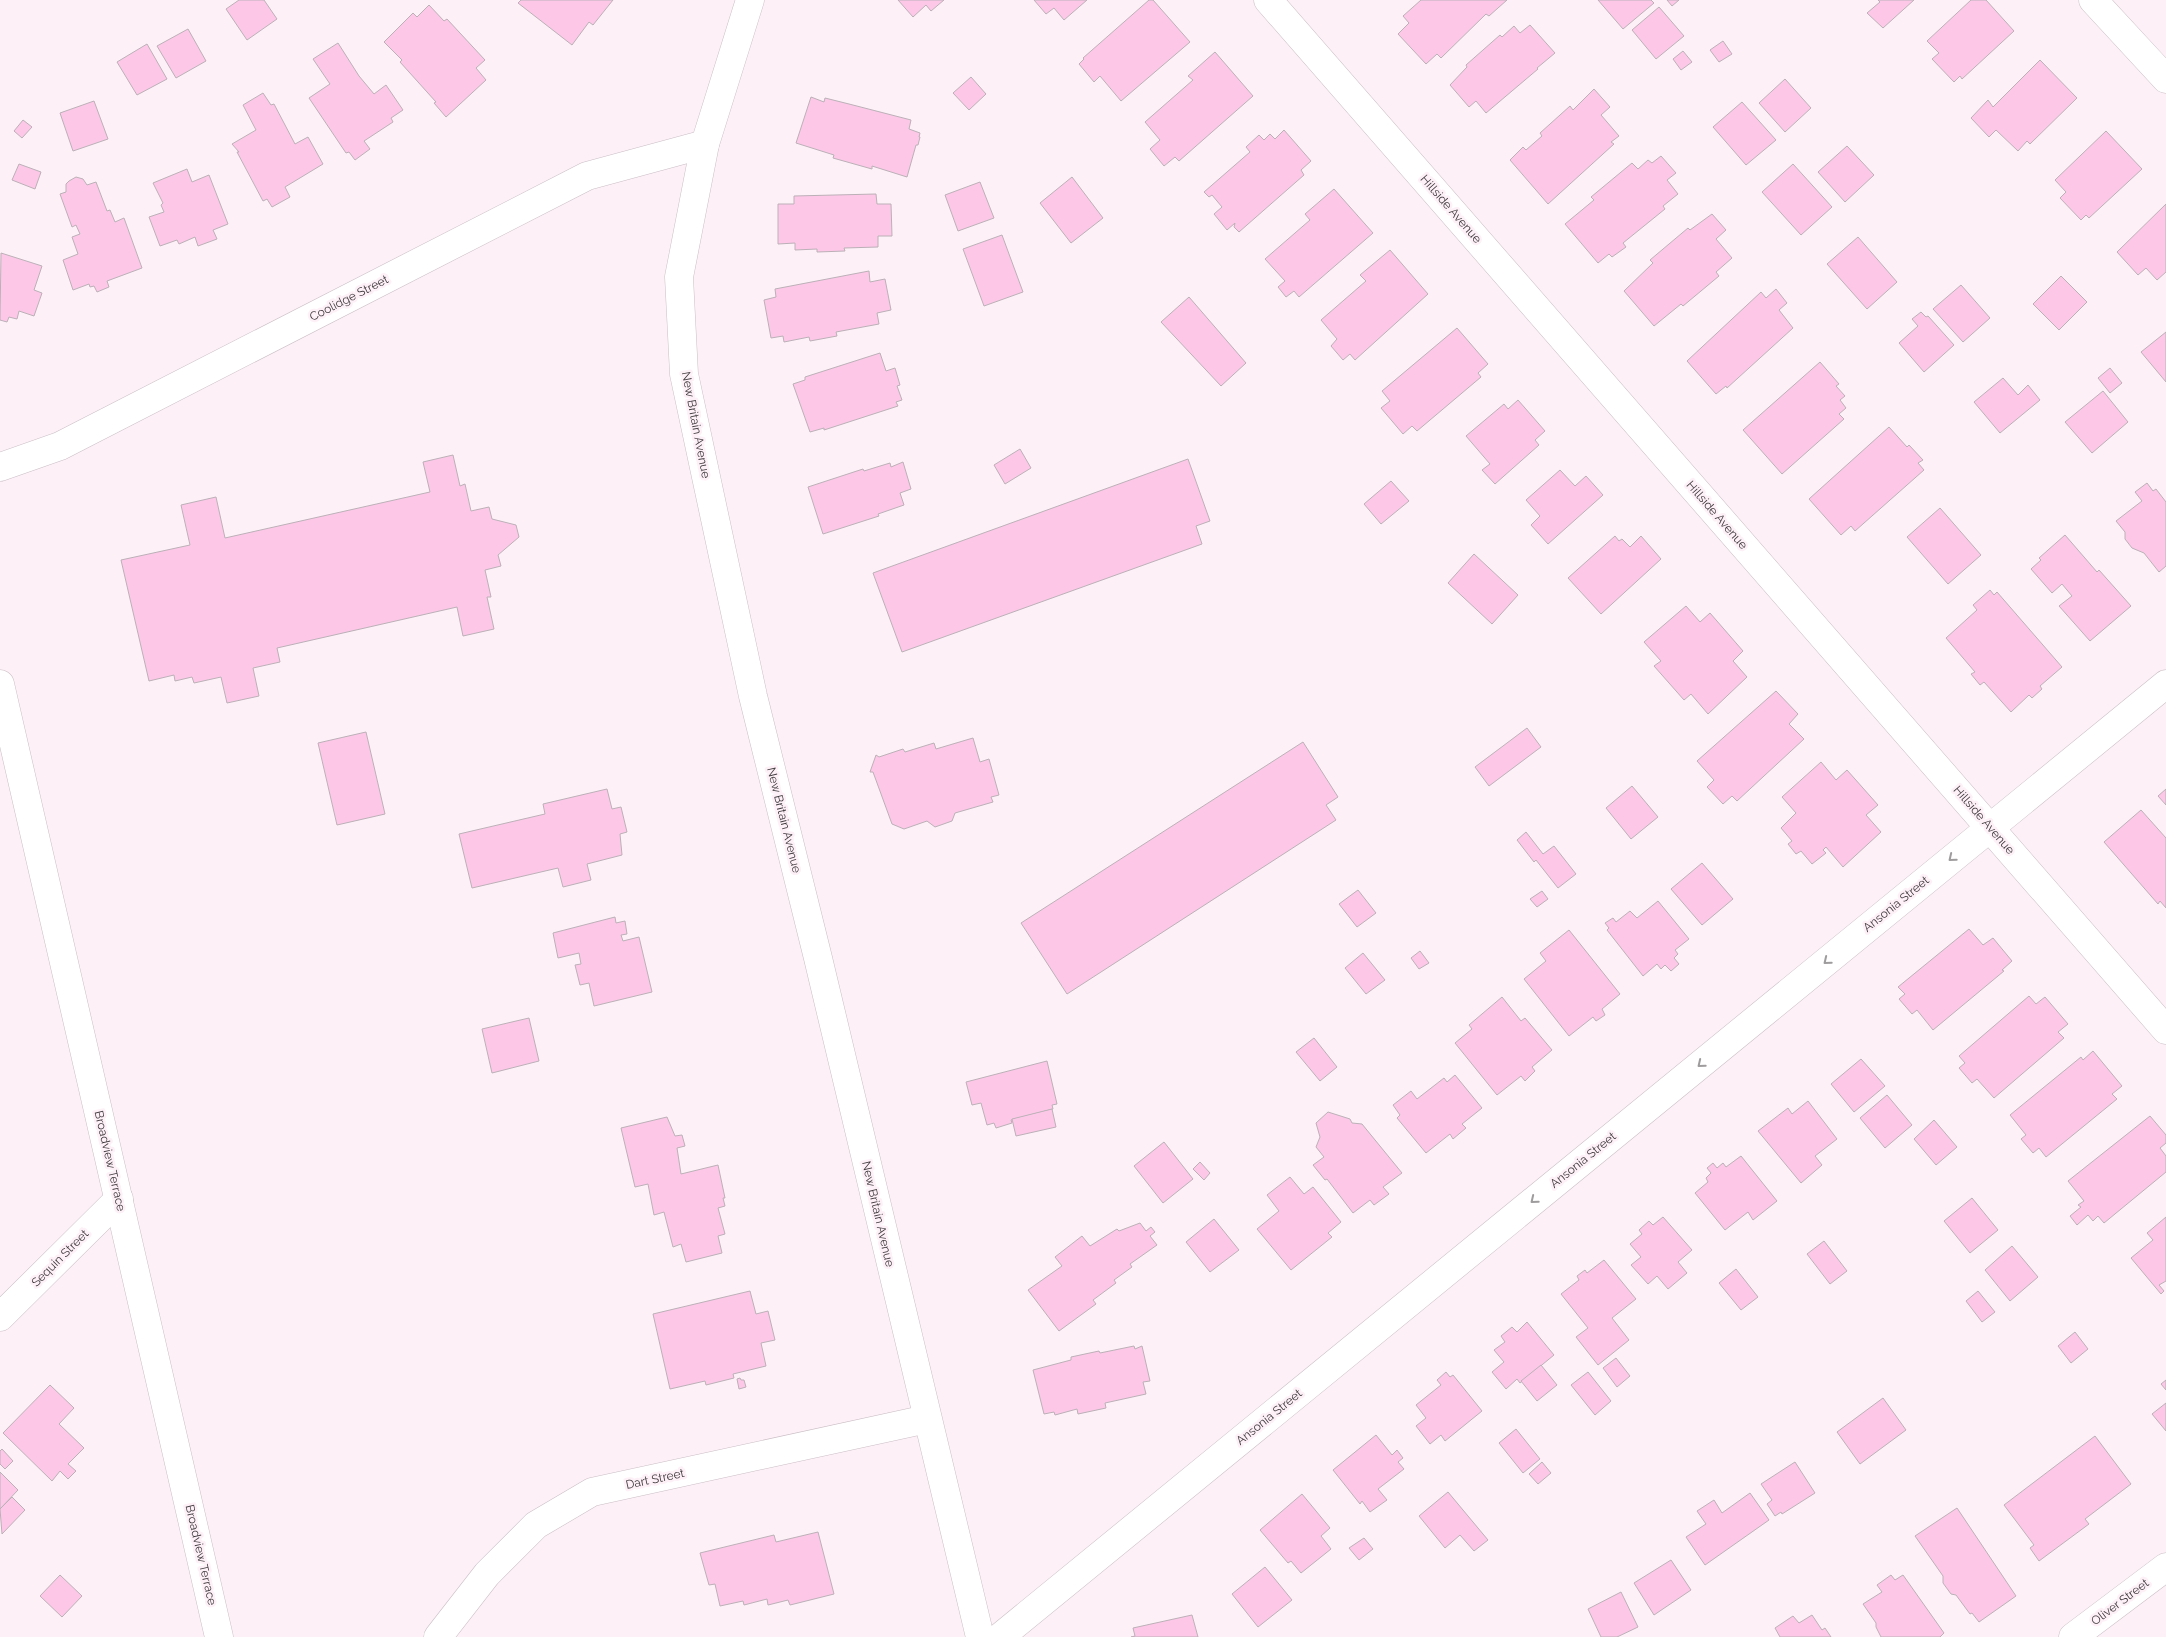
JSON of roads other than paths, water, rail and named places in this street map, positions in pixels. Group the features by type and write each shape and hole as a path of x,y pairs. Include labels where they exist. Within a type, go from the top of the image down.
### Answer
{"street":[{"name":"New Britain Avenue","path":"750,0 705,144 679,277 684,374 753,696 818,958 980,1637"},
{"name":"Hillside Avenue","path":"1268,0 2166,1030"},
{"path":"2093,0 2166,79"},
{"name":"Coolidge Street","path":"0,467 60,446 586,176 705,144"},
{"name":"Broadview Terrace","path":"0,684 219,1637"},
{"name":"Ansonia Street","path":"1000,1637 2166,684"},
{"name":"Sequin Street","path":"0,1318 119,1199"},
{"name":"Dart Street","path":"438,1637 487,1574 536,1525 592,1492 927,1420"},
{"name":"Oliver Street","path":"2073,1637 2166,1567"}]}
